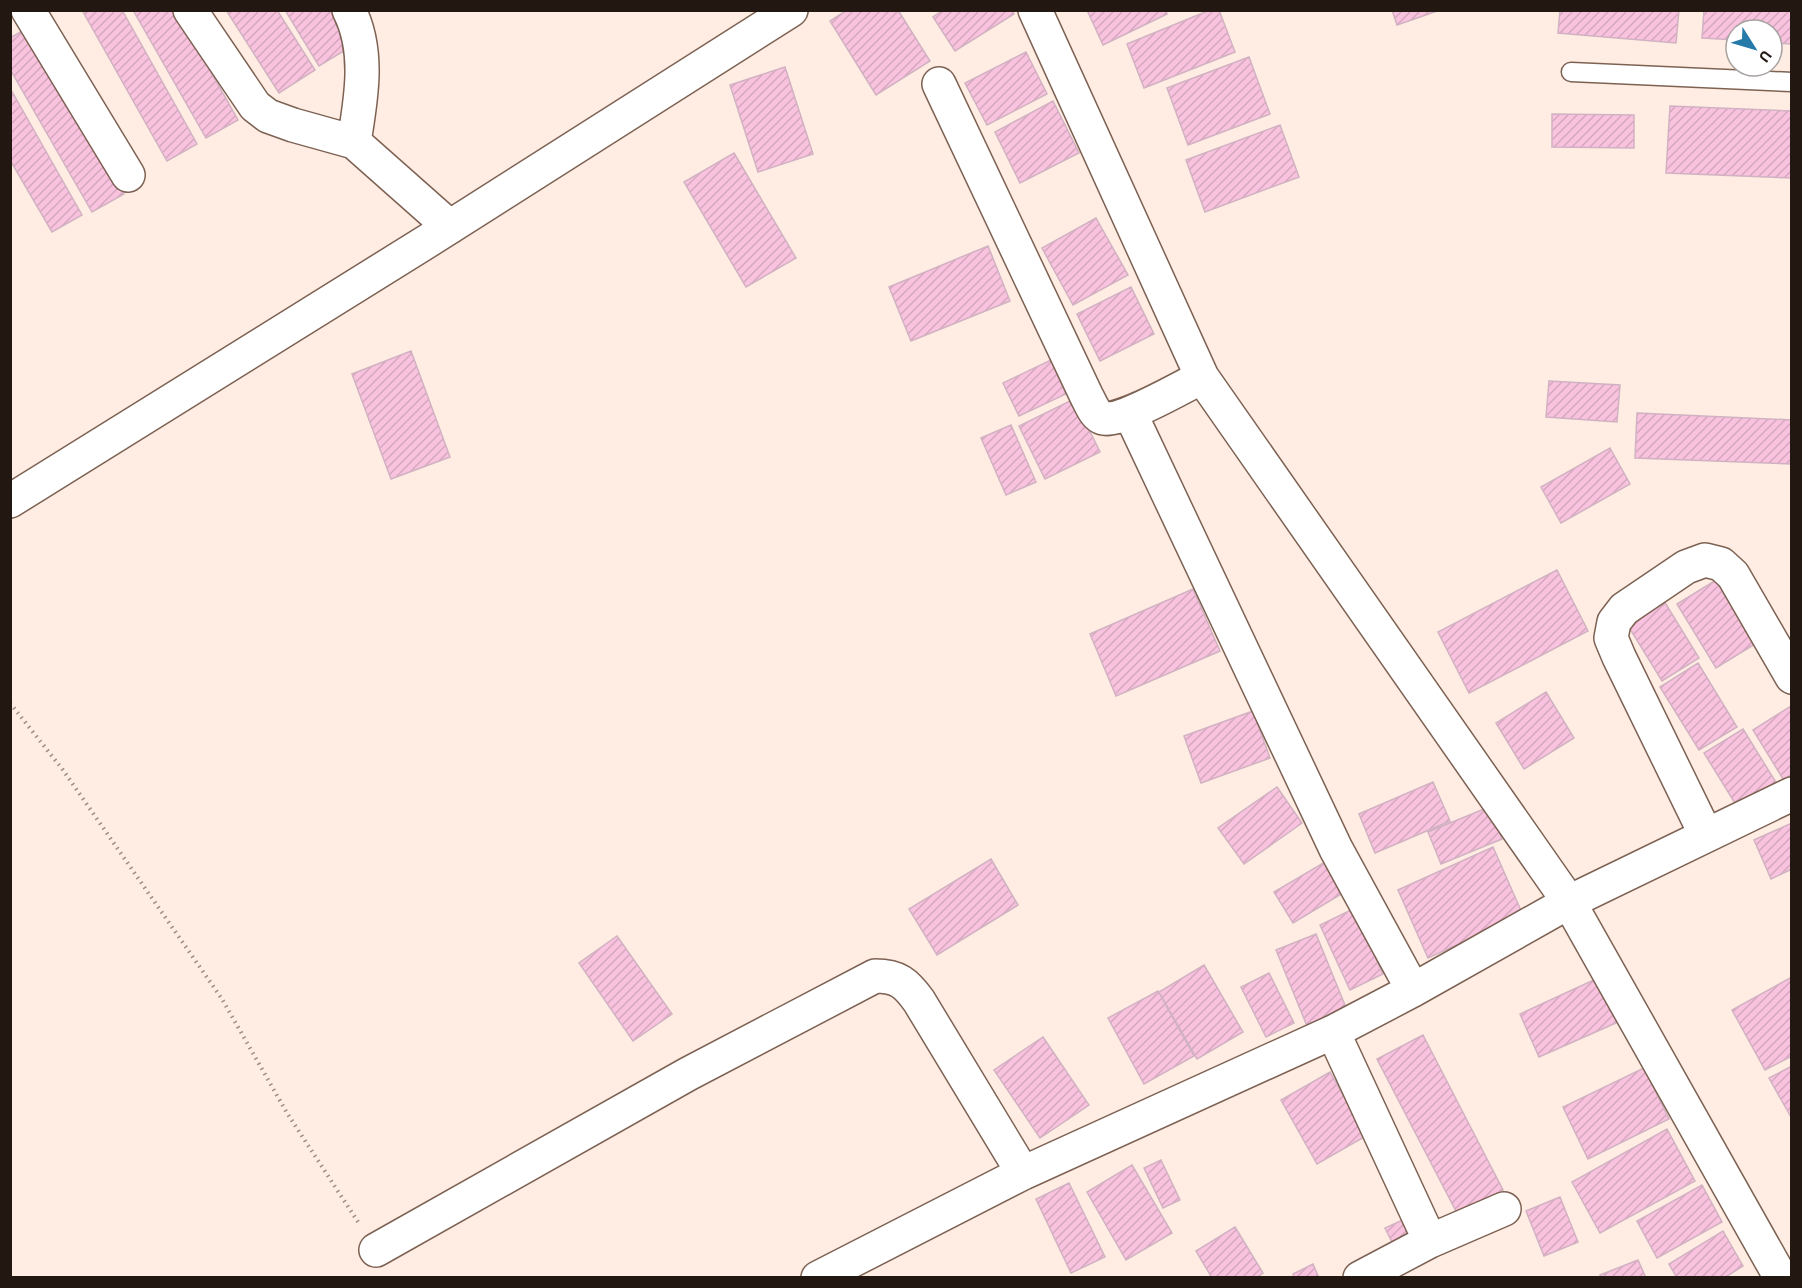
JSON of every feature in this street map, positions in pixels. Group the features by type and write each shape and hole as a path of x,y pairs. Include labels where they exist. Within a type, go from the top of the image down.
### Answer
{"street":[{"path":"28,10 128,176"},
{"path":"190,10 255,106 268,116 354,142 450,227"},
{"path":"349,10 357,26 362,79 354,142"},
{"path":"10,501 450,227 791,10"},
{"path":"1035,10 1202,377 1569,902 1781,1278"},
{"path":"939,84 1095,411 1102,418 1110,419 1130,412 1202,377"},
{"path":"1130,412 1336,849 1413,990"},
{"path":"1706,835 1619,657 1611,638 1614,622 1624,609 1686,567 1705,560 1721,564 1733,575 1791,677"},
{"path":"818,1278 1023,1173 1333,1032 1413,990 1569,902 1791,794"},
{"path":"376,1250 688,1074 875,976 896,978 909,988 919,1001 1023,1173"},
{"path":"1333,1032 1430,1241"},
{"path":"1360,1278 1430,1241 1504,1209"}],"lane":[{"path":"1570,72 1791,82"}],"path":[{"path":"10,703 63,770 222,999 287,1113 376,1250"}],"building":[{"path":"82,10 122,10 197,144 167,161"},
{"path":"133,10 176,10 238,120 206,138"},
{"path":"226,10 277,10 315,70 279,93"},
{"path":"285,10 330,10 352,46 319,66"},
{"path":"847,10 898,10 930,61 876,95 830,21"},
{"path":"943,10 1012,10 1014,14 955,51 933,17"},
{"path":"1087,10 1166,10 1167,14 1103,45"},
{"path":"1210,10 1219,10 1235,52 1144,88 1127,44"},
{"path":"1392,10 1440,10 1397,25"},
{"path":"1560,10 1679,10 1676,43 1558,33"},
{"path":"1704,10 1792,10 1792,44 1784,44 1784,18 1724,18 1724,39 1702,38"},
{"path":"29,27 124,194 92,212 10,69 10,38"},
{"path":"1026,52 1047,94 987,125 965,83"},
{"path":"1249,57 1270,114 1188,145 1167,88"},
{"path":"785,67 813,154 758,172 730,85"},
{"path":"10,88 82,215 52,232 10,160"},
{"path":"1053,101 1079,153 1020,183 995,132"},
{"path":"1670,106 1792,111 1792,178 1666,173"},
{"path":"1552,114 1634,115 1634,148 1552,147"},
{"path":"1280,125 1299,177 1205,212 1186,160"},
{"path":"734,153 796,258 746,287 684,182"},
{"path":"1096,218 1128,275 1073,305 1042,248"},
{"path":"988,246 1010,301 911,341 889,287"},
{"path":"1131,287 1154,334 1100,361 1077,314"},
{"path":"411,351 450,457 391,479 352,374"},
{"path":"1051,360 1066,394 1019,416 1003,383"},
{"path":"1549,381 1620,385 1617,422 1546,417"},
{"path":"1074,399 1100,452 1045,479 1019,426"},
{"path":"1637,413 1792,420 1792,464 1635,458"},
{"path":"1011,425 1036,482 1006,495 981,438"},
{"path":"1610,448 1630,484 1561,523 1541,487"},
{"path":"1557,570 1588,631 1469,693 1438,632"},
{"path":"1716,580 1755,644 1716,668 1677,604"},
{"path":"1193,589 1220,651 1116,696 1090,634"},
{"path":"1664,601 1699,658 1662,681 1627,624"},
{"path":"1698,663 1737,727 1699,750 1660,687"},
{"path":"1546,692 1574,738 1524,769 1496,723"},
{"path":"1791,706 1792,785 1788,787 1753,730"},
{"path":"1253,711 1270,758 1201,783 1184,736"},
{"path":"1743,729 1780,789 1741,813 1704,753"},
{"path":"1433,782 1450,821 1375,853 1359,814"},
{"path":"1277,787 1302,823 1244,864 1218,828"},
{"path":"1489,807 1502,839 1441,864 1428,832"},
{"path":"1792,823 1792,869 1771,879 1754,840"},
{"path":"1493,847 1523,915 1428,958 1398,890"},
{"path":"991,859 1018,905 937,955 909,909"},
{"path":"1325,862 1343,893 1293,923 1274,892"},
{"path":"1353,909 1383,974 1350,990 1320,925"},
{"path":"1316,934 1347,1010 1307,1026 1276,950"},
{"path":"617,936 672,1014 633,1041 579,963"},
{"path":"1204,965 1243,1032 1197,1059 1159,992"},
{"path":"1269,973 1294,1023 1266,1037 1241,987"},
{"path":"1792,977 1792,1056 1765,1070 1732,1010"},
{"path":"1598,978 1618,1022 1539,1057 1520,1014"},
{"path":"1158,991 1194,1056 1144,1084 1108,1018"},
{"path":"1423,1035 1503,1190 1458,1215 1377,1059"},
{"path":"1043,1037 1089,1105 1040,1138 994,1070"},
{"path":"1792,1066 1792,1119 1769,1078"},
{"path":"1644,1068 1669,1119 1588,1159 1563,1107"},
{"path":"1330,1072 1366,1136 1317,1164 1281,1100"},
{"path":"1667,1129 1695,1181 1600,1233 1572,1182"},
{"path":"1161,1160 1180,1200 1163,1208 1144,1168"},
{"path":"1132,1165 1172,1233 1126,1260 1087,1192"},
{"path":"1069,1183 1105,1257 1071,1273 1036,1199"},
{"path":"1702,1185 1722,1222 1657,1258 1637,1221"},
{"path":"1560,1197 1578,1242 1544,1256 1526,1211"},
{"path":"1407,1218 1418,1241 1397,1252 1385,1228"},
{"path":"1235,1227 1263,1273 1256,1278 1212,1278 1196,1251"},
{"path":"1723,1231 1743,1266 1724,1278 1677,1278 1669,1264"},
{"path":"1638,1260 1646,1278 1601,1278 1600,1275"},
{"path":"1313,1264 1319,1278 1294,1278 1293,1274"}]}
